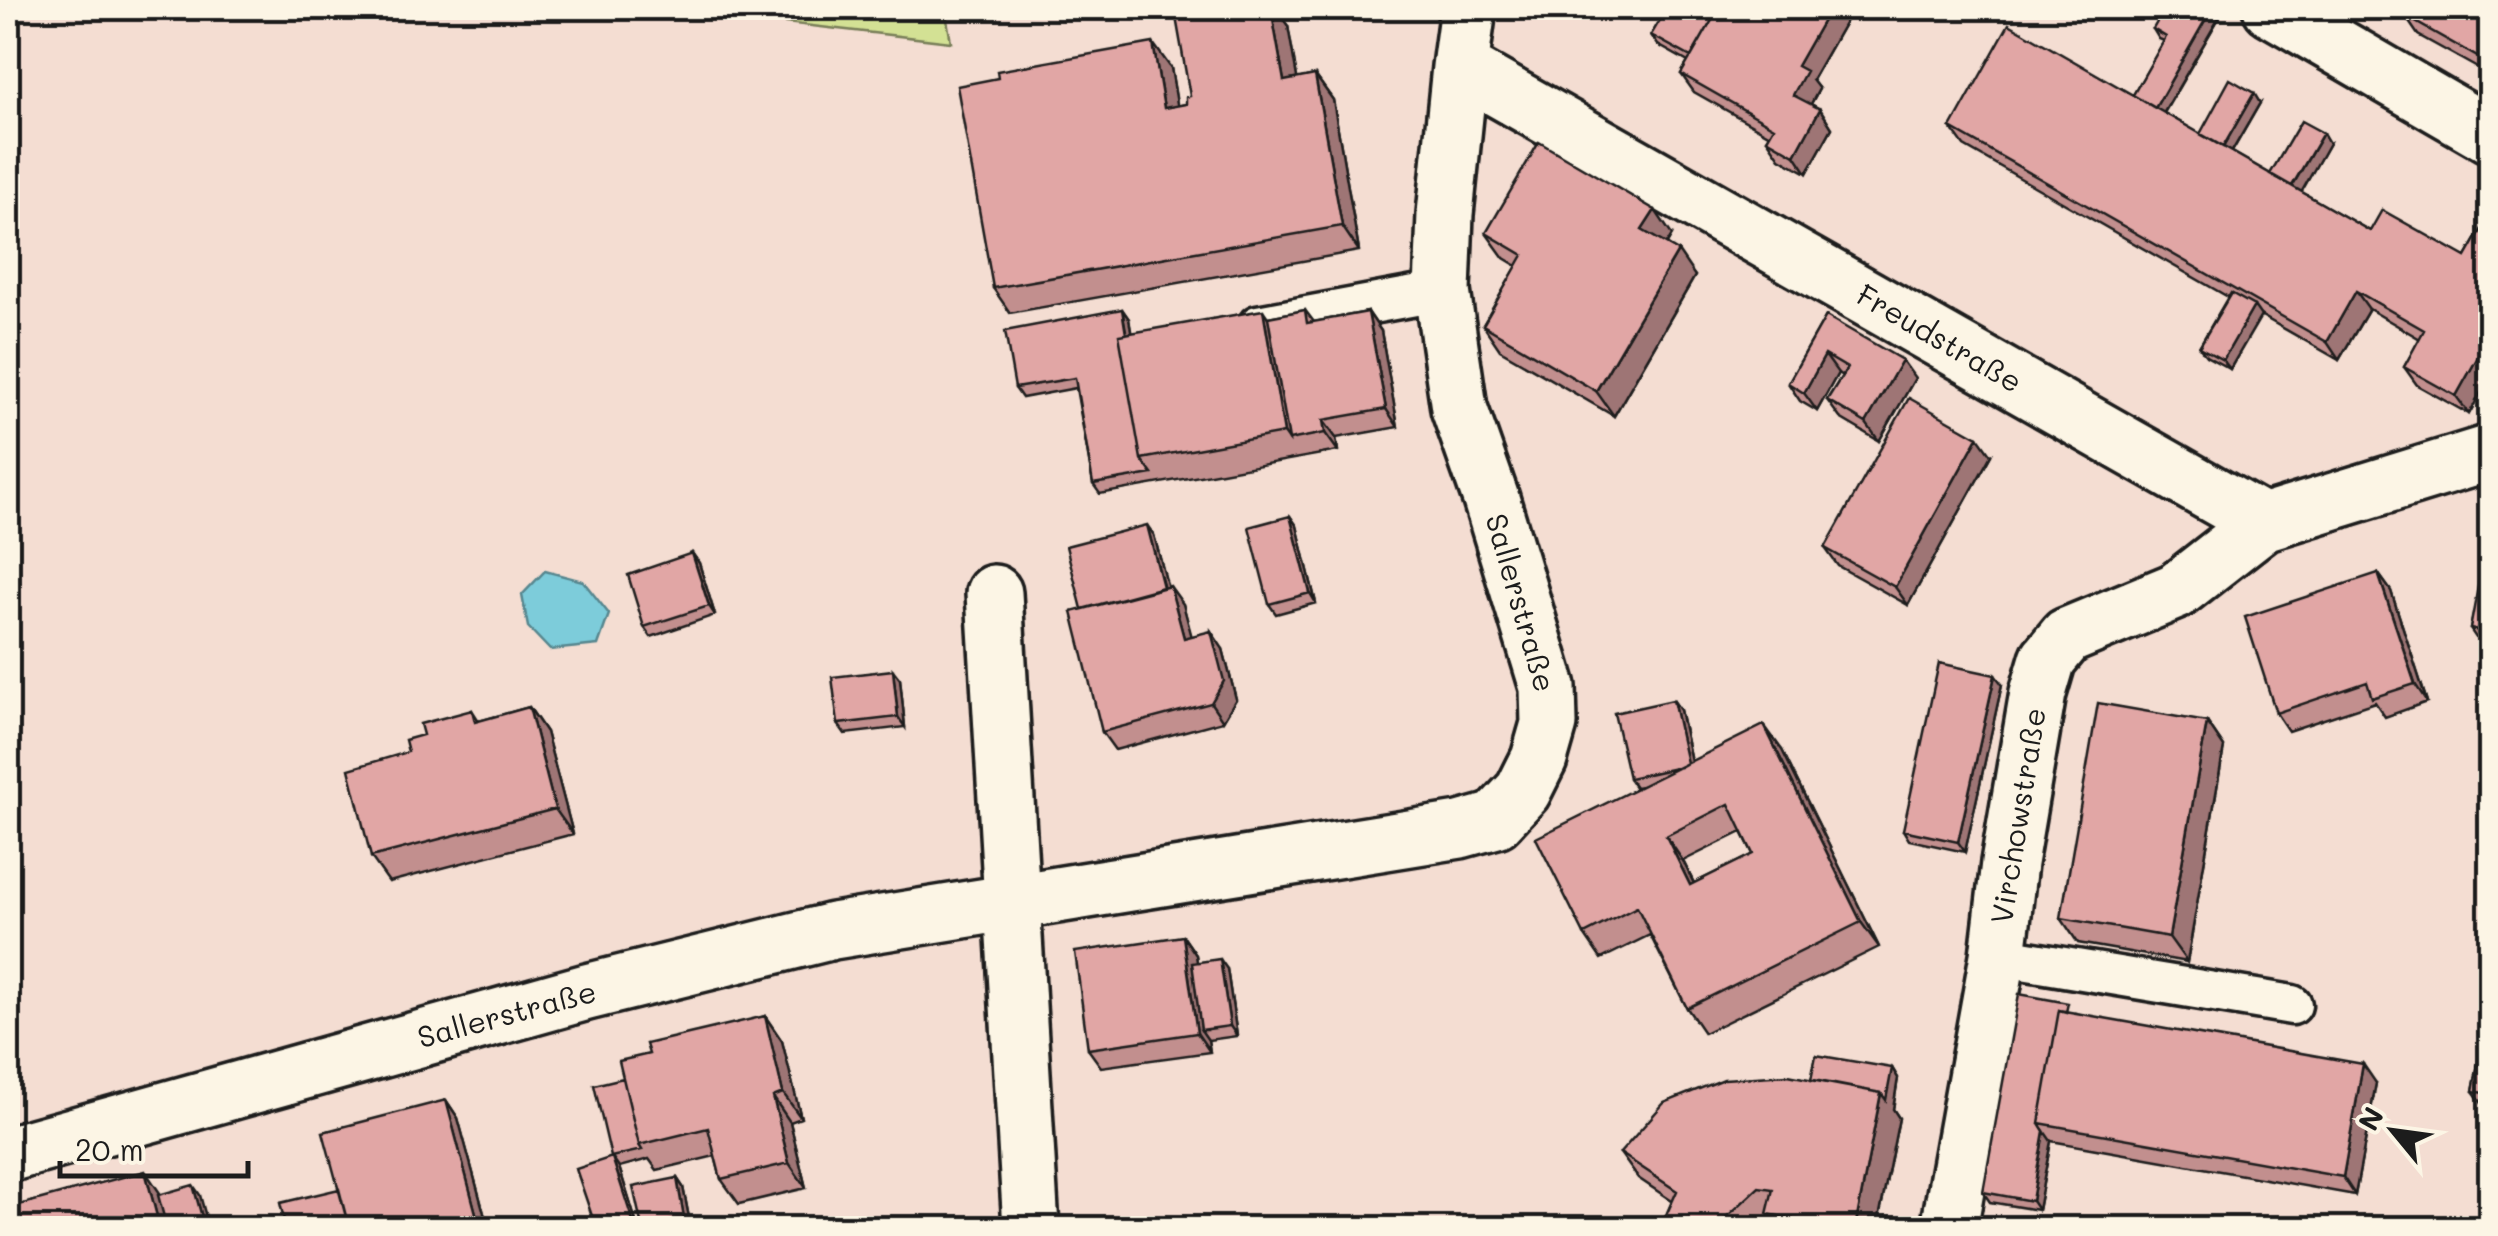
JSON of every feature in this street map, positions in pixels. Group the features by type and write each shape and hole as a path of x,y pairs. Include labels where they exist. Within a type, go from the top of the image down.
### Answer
{"street":[{"path":"1460,68 1468,8"},
{"path":"2271,8 2490,134"},
{"name":"Sallerstraße","path":"8,1154 681,968 832,931 1460,830 1496,820 1523,791 1550,724 1548,687 1459,408 1442,291 1444,214 1460,68"},
{"name":"Freudstraße","path":"1460,68 2263,523"},
{"path":"2263,523 2490,453"},
{"name":"Virchowstraße","path":"1957,1227 2009,863 2034,712 2048,659 2067,636 2176,591 2263,523"},
{"path":"994,593 1031,1228"}],"lane":[{"path":"1215,332 1442,291"},
{"path":"1998,956 2292,1005"}],"green space":[{"path":"654,8 945,8 951,42"}],"water":[{"path":"545,571 583,581 609,614 598,645 550,650 528,627 522,595"}],"building":[{"path":"1232,8 1271,8 1284,81 1315,75 1342,226 993,288 957,86 998,78 997,71 1153,43 1164,108 1186,104 1186,97 1190,96 1176,17"},
{"path":"1667,8 1719,8 1691,57 1651,35"},
{"path":"1719,8 1830,8 1797,66 1806,71 1793,95 1820,109 1795,155 1767,139 1774,127 1681,74"},
{"path":"2165,8 2212,8 2155,108 2133,95 2166,37 2153,29"},
{"path":"2410,8 2490,8 2490,64 2405,16"},
{"path":"2009,24 2370,231 2382,210 2466,257 2490,215 2490,335 2456,396 2404,367 2424,330 2356,291 2327,342 1951,128"},
{"path":"2230,79 2254,93 2223,147 2200,134"},
{"path":"2301,121 2323,133 2292,186 2270,174"},
{"path":"1539,142 1655,210 1642,230 1678,251 1596,391 1483,325 1523,255 1486,233"},
{"path":"2231,293 2254,306 2223,360 2199,347"},
{"path":"1122,309 1126,334 1119,335 1141,459 1152,474 1093,484 1075,378 1015,388 1005,331"},
{"path":"1263,310 1284,433 1141,459 1119,335"},
{"path":"1305,310 1307,323 1368,312 1386,409 1323,420 1325,433 1289,440 1268,317"},
{"path":"1826,316 1902,360 1866,423 1827,400 1847,368 1825,355 1804,393 1788,383"},
{"path":"1909,398 1978,437 1895,587 1825,548"},
{"path":"1290,516 1310,593 1269,604 1249,527"},
{"path":"1147,525 1163,587 1082,609 1066,546"},
{"path":"2487,539 2490,540 2490,633 2470,629"},
{"path":"692,553 709,606 644,627 628,575"},
{"path":"2378,573 2415,684 2372,698 2367,682 2276,713 2245,617"},
{"path":"1170,586 1184,638 1211,631 1224,681 1211,703 1102,732 1072,612"},
{"path":"1939,663 1995,675 1958,842 1903,830"},
{"path":"893,670 898,717 838,724 832,677"},
{"path":"1673,700 1687,763 1629,778 1614,713"},
{"path":"2098,703 2207,722 2169,937 2061,918"},
{"path":"529,707 555,809 371,857 349,769 408,752 405,740 423,735 420,724 472,710 475,722"},
{"path":"1764,725 1861,922 1687,1008 1637,907 1584,934 1536,838","holes":["1729,804 1753,854 1690,885 1666,836"]},
{"path":"1183,936 1197,1033 1088,1049 1075,952"},
{"path":"1220,959 1230,1026 1201,1030 1192,963"},
{"path":"2019,994 2068,1003 2066,1012 2059,1010 2039,1123 2044,1131 2032,1201 1983,1192"},
{"path":"2490,999 2490,1094 2473,1091"},
{"path":"2059,1010 2363,1064 2343,1177 2039,1123"},
{"path":"765,1016 783,1093 773,1097 789,1163 721,1179 708,1128 639,1145 619,1061 649,1054 646,1044"},
{"path":"1816,1055 1892,1068 1886,1100 1881,1093 1811,1080"},
{"path":"1788,1075 1881,1093 1855,1228 1767,1214 1773,1189 1759,1187 1717,1226 1664,1220 1677,1191 1620,1153 1664,1103 1724,1079"},
{"path":"623,1078 642,1150 611,1157 594,1085"},
{"path":"446,1100 478,1221 449,1228 349,1228 323,1132"},
{"path":"612,1157 635,1228 596,1228 576,1169"},
{"path":"145,1171 160,1228 8,1228 8,1208"},
{"path":"677,1178 684,1218 642,1227 633,1187"},
{"path":"2489,1178 2490,1228 2480,1228"},
{"path":"193,1185 205,1228 167,1228 158,1195"},
{"path":"339,1189 349,1228 286,1228 280,1203"}]}
